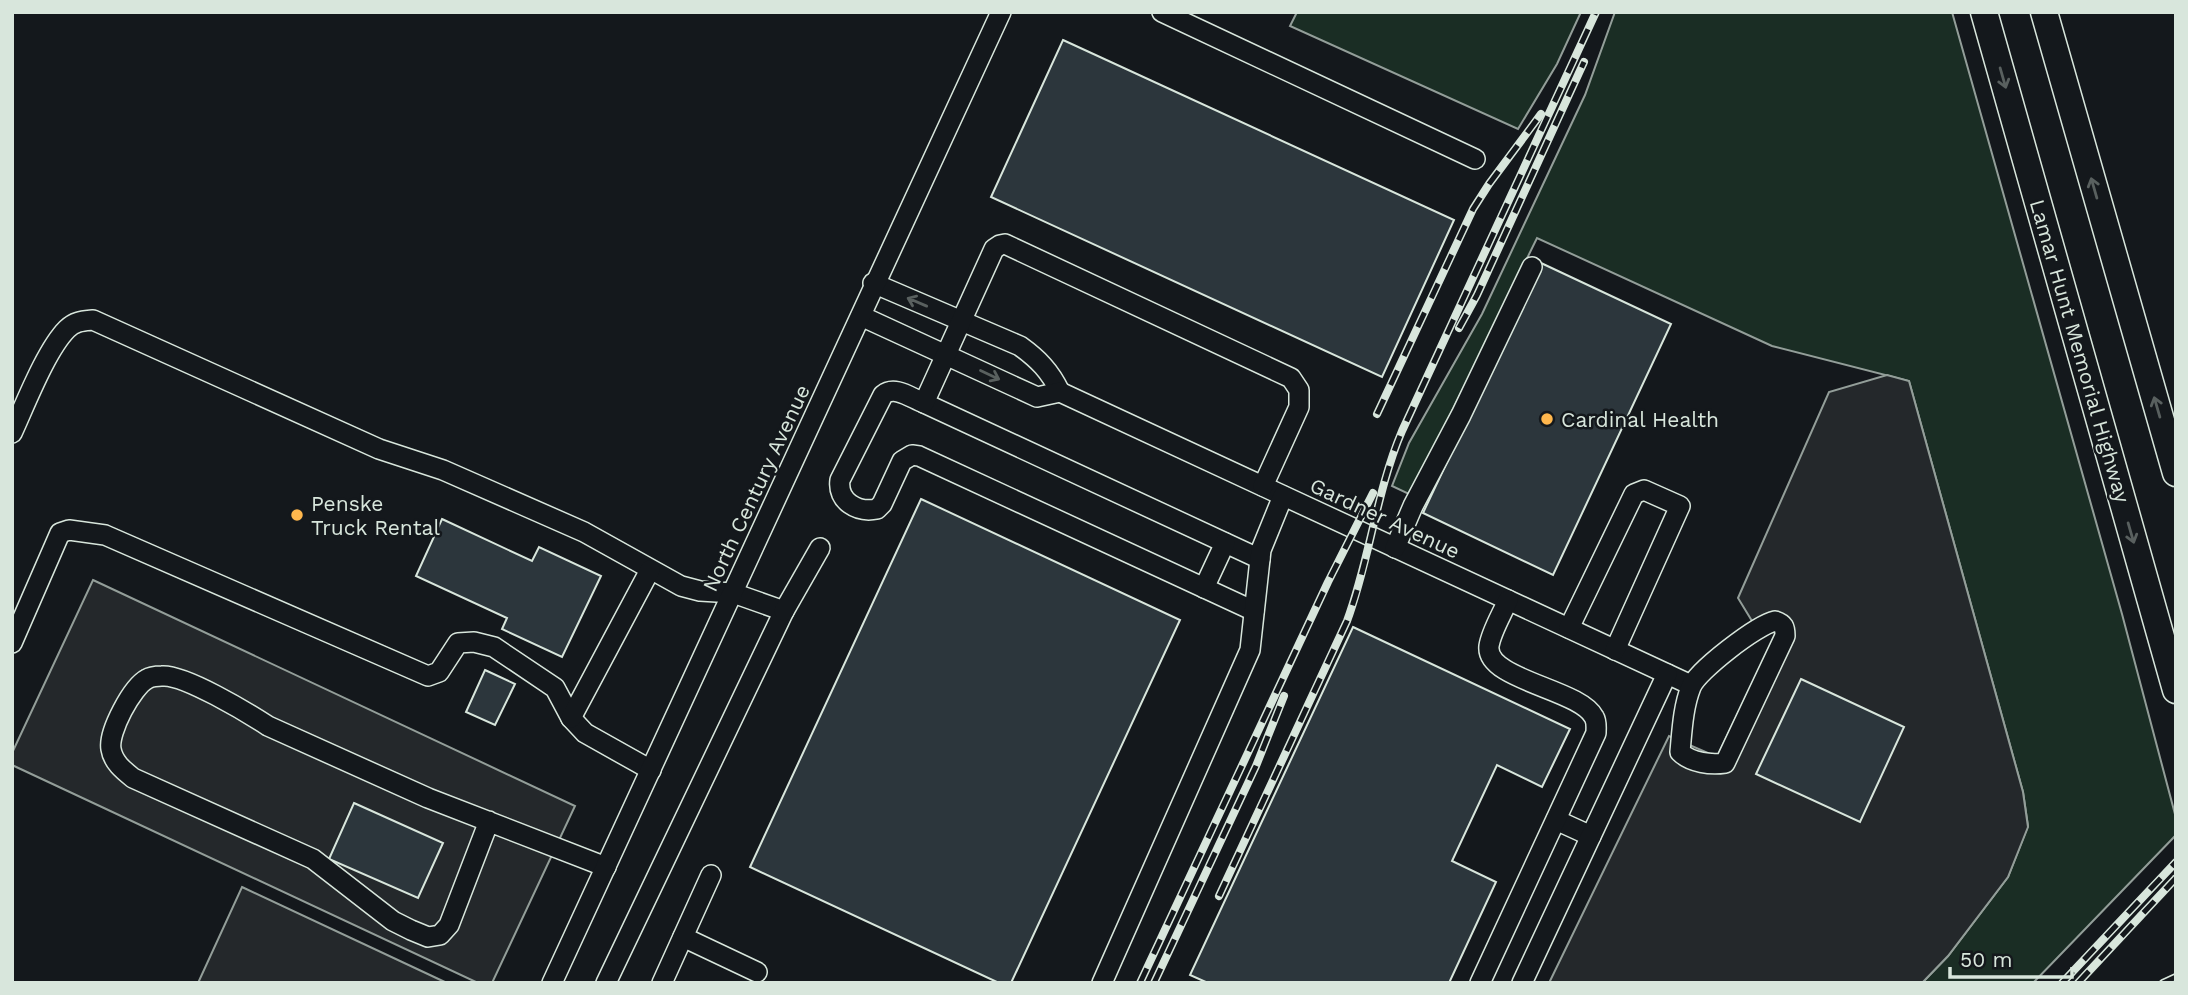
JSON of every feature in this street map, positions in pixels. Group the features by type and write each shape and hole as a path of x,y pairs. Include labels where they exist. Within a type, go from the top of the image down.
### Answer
{"highway":[{"name":"Lamar Hunt Memorial Highway","path":"1984,12 2176,690"},
{"path":"2044,12 2176,473"}],"street":[{"name":"North Century Avenue","path":"552,983 1000,12"},
{"path":"1161,12 1475,159"},
{"path":"924,403 993,249 1000,244 1009,245 1283,373 1296,383 1300,390 1299,407 1263,486"},
{"path":"1395,548 1532,267"},
{"path":"873,284 1020,346 1038,359 1053,377 1060,391"},
{"name":"Gardner Avenue","path":"861,316 1037,397 1060,391 1691,685"},
{"path":"12,433 57,342 68,328 78,321 93,320 379,449 443,470 584,532 681,586 700,591 733,593 784,611"},
{"path":"1254,611 919,456 912,455 902,461 882,504 877,509 861,510 848,503 841,496 840,480 883,395 895,390 1260,559"},
{"path":"1569,628 1634,494 1644,490 1680,506 1615,650"},
{"path":"1102,983 1250,650 1260,559 1266,533 1283,496"},
{"path":"12,643 60,533 82,530 105,534 428,676 439,672 458,643 474,642 494,647 555,688 571,718 585,733 651,770"},
{"path":"1204,588 1225,543"},
{"path":"606,983 784,611 820,548"},
{"path":"571,718 650,570"},
{"path":"1480,983 1597,733 1597,720 1584,704 1505,670 1492,658 1489,645 1508,600"},
{"path":"1767,623 1782,623 1785,636 1722,765 1686,757 1680,752 1691,685 1730,649 1767,623"},
{"path":"1522,983 1667,674"},
{"path":"489,821 449,925 440,934 428,937 393,920 313,859 133,778 119,766 111,748 114,730 127,701 146,679 165,675 247,712 268,726 428,798 489,821 606,867"},
{"path":"1556,820 1591,836"},
{"path":"662,983 711,875"},
{"path":"684,937 757,972"}],"green space":[{"path":"1297,12 1581,12 1557,64 1518,129 1290,26"},
{"path":"1615,12 1952,12 2122,614 2176,818 2176,835 2033,983 1922,983 1948,956 2008,877 2028,826 2023,792 1909,381 1772,346 1537,238 1411,495 1392,486 1409,443 1482,314 1585,95"}],"shaded area":[{"path":"1887,375 1909,381 2023,792 2028,827 2008,877 1948,956 1922,983 1549,983 1669,736 1717,757 1777,632 1752,621 1738,598 1829,392"},
{"path":"93,580 575,806 492,983 478,983 12,765 12,753"},
{"path":"242,887 447,983 198,983"}],"building":[{"path":"1063,40 1454,220 1382,377 991,197"},
{"name":"Cardinal Health","path":"1541,263 1671,324 1553,575 1423,513"},
{"path":"921,499 1180,620 1011,983 999,983 750,867"},
{"path":"442,519 532,561 539,547 601,576 562,657 502,629 507,618 416,576"},
{"path":"1353,627 1570,729 1542,787 1497,765 1452,861 1496,882 1449,983 1208,983 1190,975"},
{"path":"485,670 515,684 495,725 466,712"},
{"path":"1801,679 1904,727 1860,822 1756,774"},
{"path":"354,803 443,843 418,898 329,859"}],"railway":[{"path":"1219,896 1347,621 1362,574 1386,478 1402,431 1596,12"},
{"path":"1459,328 1477,295 1584,62"},
{"path":"1377,414 1473,209 1541,114"},
{"path":"1140,983 1328,582 1373,493"},
{"path":"1154,983 1256,766 1284,696"},
{"path":"2062,983 2176,862"},
{"path":"2078,983 2176,878"},
{"path":"2163,983 2176,977"}],"place":[{"name":"Cardinal Health","path":"1547,419"},
{"name":"Penske Truck Rental","path":"297,515"}]}
